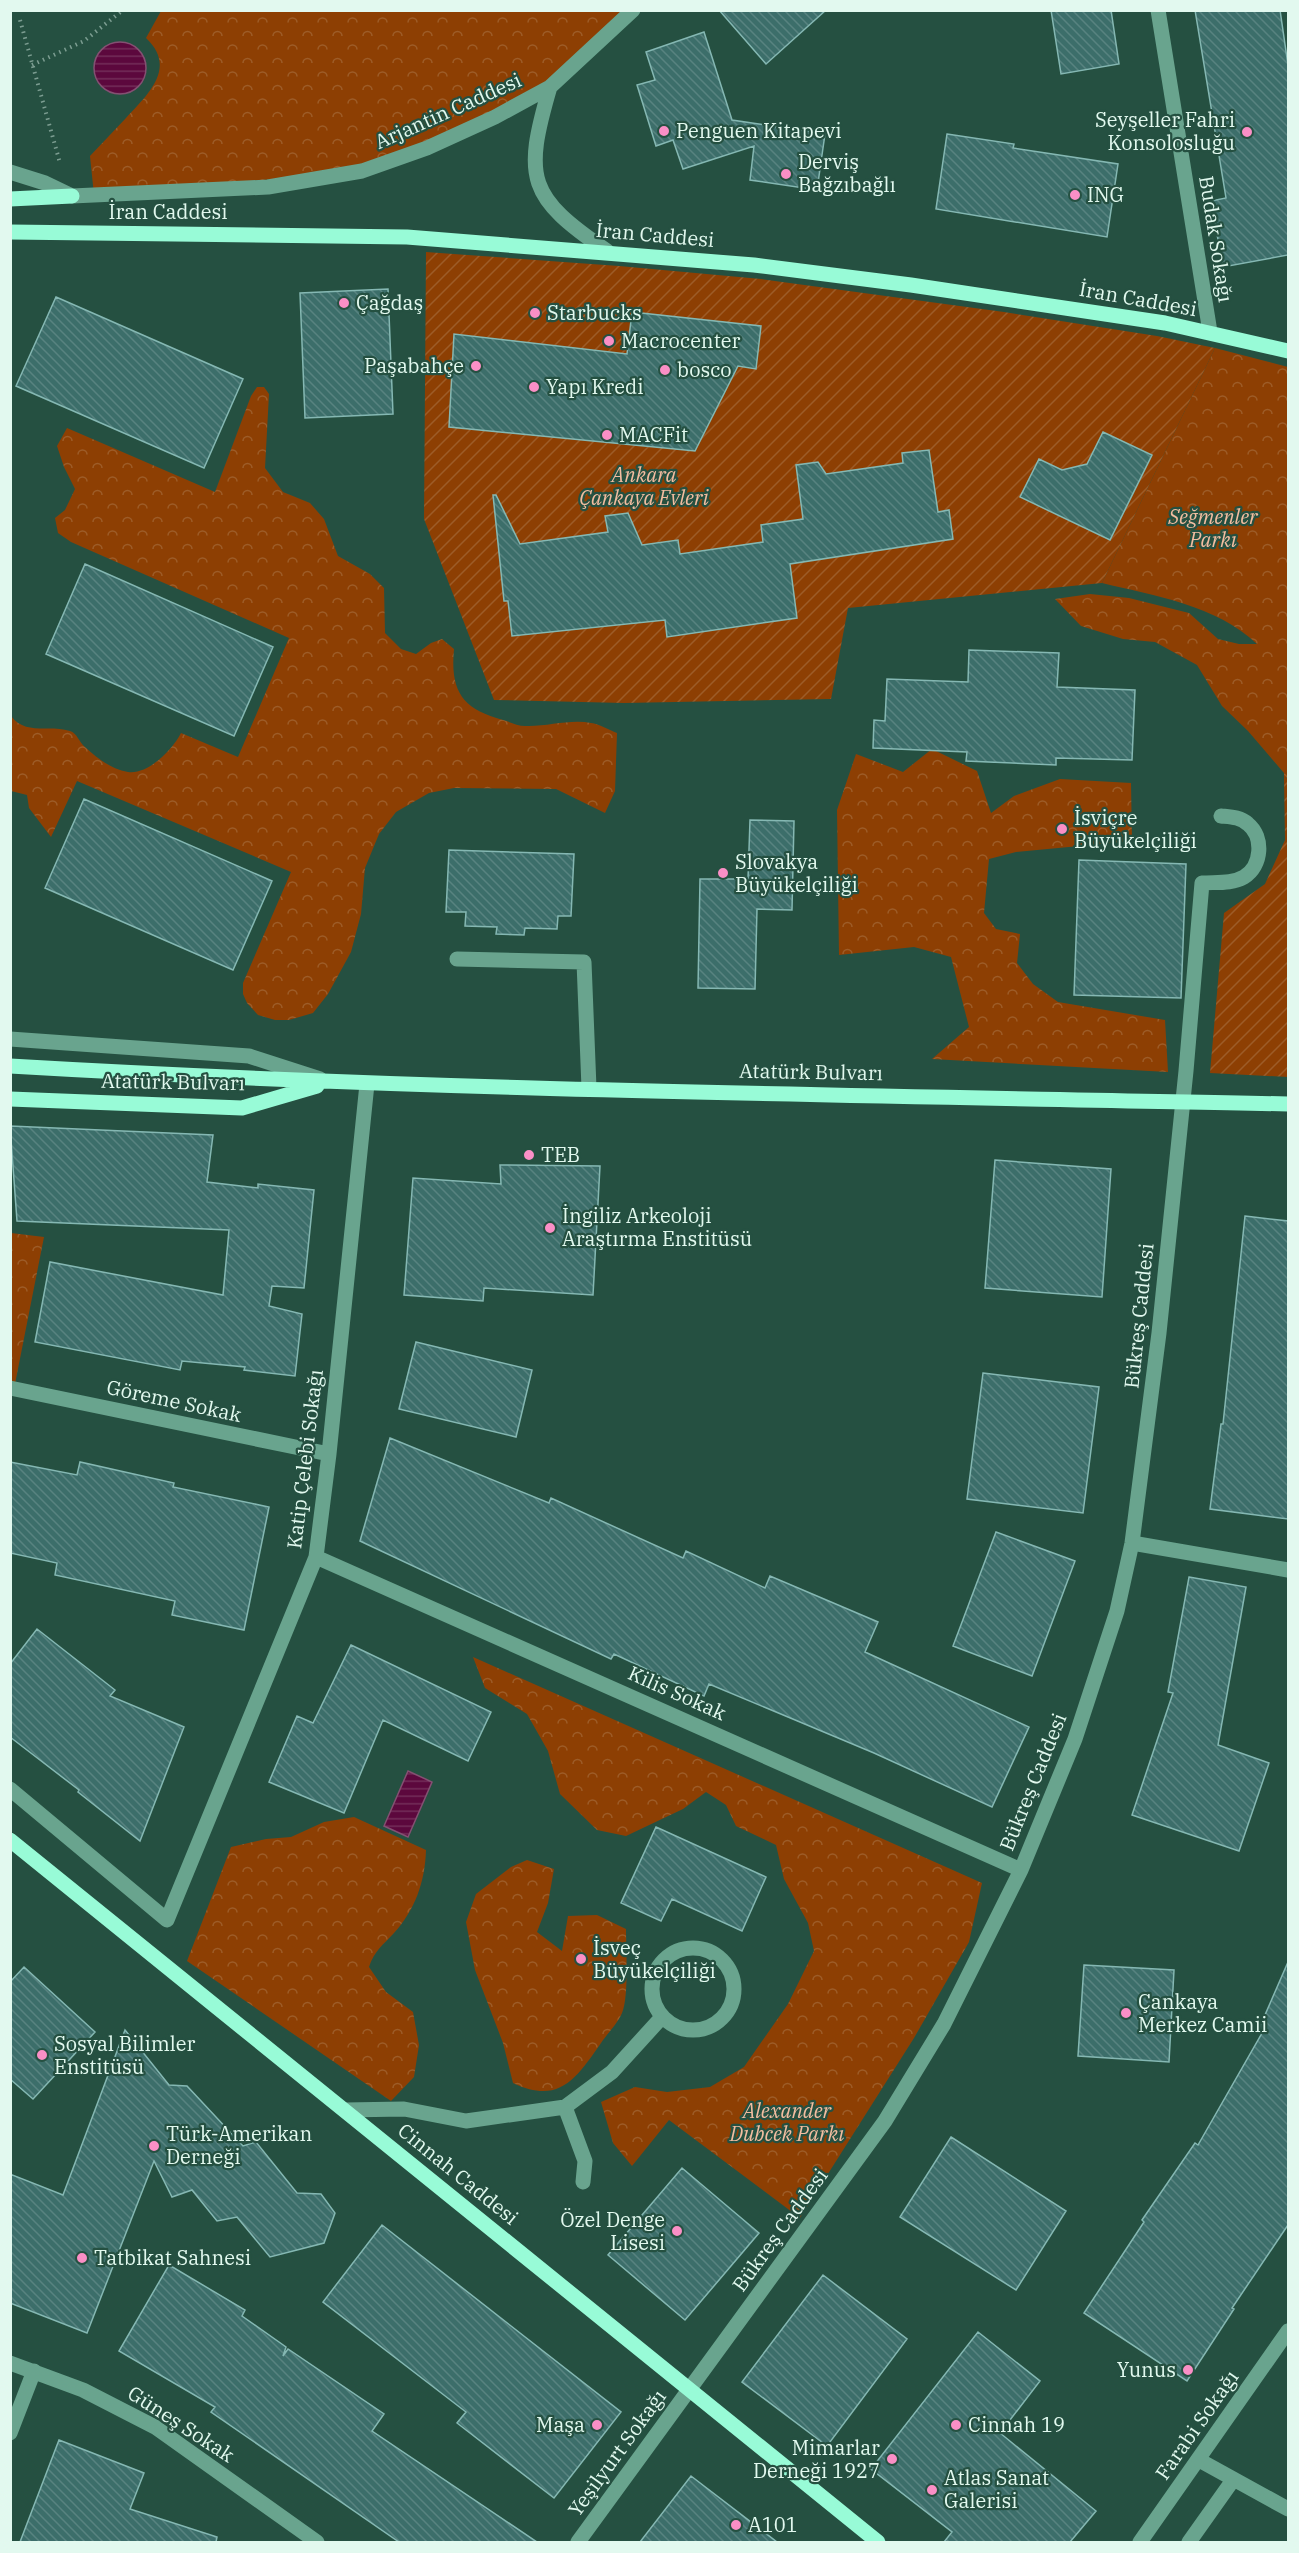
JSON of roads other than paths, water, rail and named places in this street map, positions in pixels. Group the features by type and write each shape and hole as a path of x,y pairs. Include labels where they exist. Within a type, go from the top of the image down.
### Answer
{"main road":[{"path":"10,199 70,195"},
{"name":"İran Caddesi","path":"10,232 407,237 754,264 1165,323 1288,351"},
{"name":"Atatürk Bulvarı","path":"10,1066 332,1082 1288,1104"},
{"name":"Atatürk Bulvarı","path":"10,1099 242,1108 332,1082"},
{"name":"Cinnah Caddesi","path":"13,1844 878,2542"}],"street":[{"name":"Arjantin Caddesi","path":"70,195 267,187 362,171 437,143 495,117 550,87 633,10"},
{"name":"Budak Sokağı","path":"1158,10 1210,332"},
{"path":"550,87 537,141 535,161 538,183 544,197 570,225 607,251"},
{"path":"10,172 45,183 70,195"},
{"name":"Bükreş Caddesi","path":"691,2389 885,2121 944,2024 1021,1870 1075,1739 1117,1611 1132,1543 1159,1333 1183,1102 1202,883 1231,881 1245,876 1255,865 1259,851 1257,836 1249,824 1236,817 1221,816"},
{"path":"457,959 584,962 589,1088"},
{"path":"10,1039 249,1056 332,1082"},
{"name":"Katip Çelebi Sokağı","path":"10,1789 167,1920 315,1557 329,1454 367,1083"},
{"name":"Göreme Sokak","path":"10,1388 329,1454"},
{"path":"1132,1543 1288,1569"},
{"name":"Kilis Sokak","path":"315,1557 1021,1870"},
{"path":"689,1947 702,1948 714,1953 725,1962 734,1987 733,2000 727,2012 717,2023 705,2029 690,2031 677,2028 662,2017 651,1996 656,1968 665,1958 689,1947"},
{"path":"345,2110 404,2109 466,2121 565,2107 612,2072 662,2017"},
{"path":"565,2107 585,2161 583,2182"},
{"name":"Farabi Sokağı","path":"1140,2542 1288,2331"},
{"name":"Güneş Sokak","path":"10,2363 83,2390 155,2427 317,2542"},
{"path":"10,2433 34,2371"},
{"name":"Yeşilyurt Sokağı","path":"578,2542 691,2389"},
{"path":"1199,2460 1288,2509"},
{"path":"1189,2542 1233,2480"}],"place":[{"name":"Penguen Kitapevi","path":"664,131"},
{"name":"Seyşeller Fahri Konsolosluğu","path":"1247,132"},
{"name":"Derviş Bağzıbağlı","path":"786,174"},
{"name":"ING","path":"1075,195"},
{"name":"Çağdaş","path":"344,303"},
{"name":"Starbucks","path":"535,313"},
{"name":"Macrocenter","path":"609,341"},
{"name":"Paşabahçe","path":"476,366"},
{"name":"bosco","path":"665,370"},
{"name":"Yapı Kredi","path":"534,387"},
{"name":"MACFit","path":"607,435"},
{"name":"İsviçre Büyükelçiliği","path":"1062,829"},
{"name":"Slovakya Büyükelçiliği","path":"723,873"},
{"name":"TEB","path":"529,1155"},
{"name":"İngiliz Arkeoloji Araştırma Enstitüsü","path":"550,1228"},
{"name":"İsveç Büyükelçiliği","path":"581,1959"},
{"name":"Çankaya Merkez Camii","path":"1126,2013"},
{"name":"Sosyal Bilimler Enstitüsü","path":"42,2055"},
{"name":"Türk-Amerikan Derneği","path":"154,2146"},
{"name":"Özel Denge Lisesi","path":"677,2231"},
{"name":"Tatbikat Sahnesi","path":"82,2258"},
{"name":"Yunus","path":"1188,2370"},
{"name":"Maşa","path":"597,2425"},
{"name":"Cinnah 19","path":"956,2425"},
{"name":"Mimarlar Derneği 1927","path":"892,2459"},
{"name":"Atlas Sanat Galerisi","path":"932,2490"},
{"name":"A101","path":"736,2525"}],"park label":[{"name":"Ankara Çankaya Evleri","path":"644,486"},
{"name":"Seğmenler Parkı","path":"1213,528"},
{"name":"Alexander Dubcek Parkı","path":"787,2122"}]}
